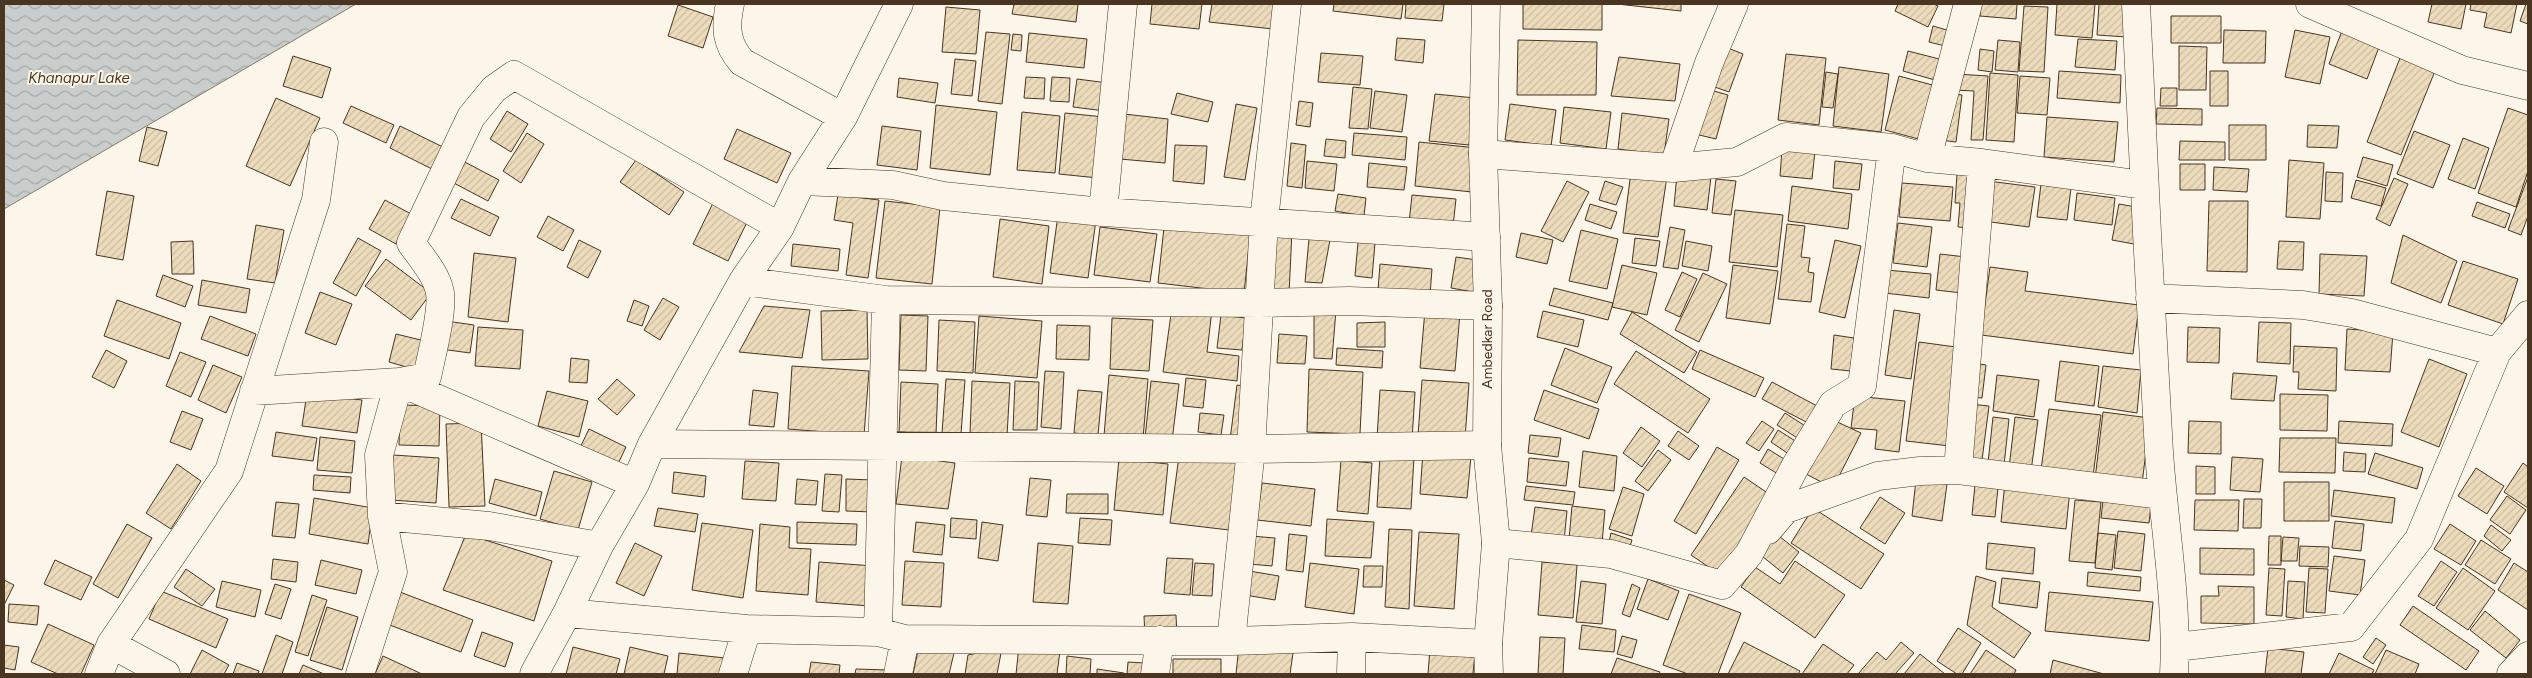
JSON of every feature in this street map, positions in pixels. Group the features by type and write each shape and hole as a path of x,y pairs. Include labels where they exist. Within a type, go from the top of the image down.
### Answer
{"street":[{"path":"730,4 727,36 735,54 742,62 843,117"},
{"path":"534,674 567,613 599,546 635,484 652,444 743,282 780,227 802,181 843,117 899,4"},
{"path":"1103,212 1123,4"},
{"path":"1231,641 1251,449 1264,221 1287,4"},
{"name":"Ambedkar Road","path":"1486,4 1483,154 1488,306 1487,445 1496,543 1488,644 1489,674"},
{"path":"1673,168 1709,63 1734,4"},
{"path":"1927,158 1968,4"},
{"path":"2136,4 2144,185 2162,495 2176,647 2174,674"},
{"path":"2310,4 2462,70 2528,86"},
{"path":"254,391 399,382 427,377 436,333 440,293 428,266 411,243 471,117 494,89 514,75 780,227"},
{"path":"1483,154 1673,168 1737,162 1786,137 1892,148 1927,158 1982,163 2144,185"},
{"path":"99,674 111,644 229,471 316,200 324,142"},
{"path":"1749,554 1796,465 1833,404 1862,386 1892,148"},
{"path":"1958,470 1982,163"},
{"path":"802,181 893,185 943,196 1103,212 1264,221 1486,237"},
{"path":"743,282 886,300 1260,303 1349,301 1488,306"},
{"path":"2150,298 2303,305 2352,313 2498,352"},
{"path":"878,632 886,300"},
{"path":"2176,647 2351,626 2419,539 2498,352 2528,315"},
{"path":"399,382 635,484"},
{"path":"360,674 394,572 382,516 379,455 399,382"},
{"path":"652,444 1251,449 1487,445"},
{"path":"1496,543 1611,554 1722,585 1786,509 1878,476 1958,470 2162,495"},
{"path":"382,516 489,526 599,546"},
{"path":"567,613 747,629 878,632 905,639 1231,641 1352,637 1488,644"},
{"path":"733,674 747,629"},
{"path":"1351,674 1352,637"},
{"path":"898,674 905,639"},
{"path":"1154,674 1160,640"},
{"path":"111,644 166,674"},
{"path":"2511,674 2528,656"}],"water":[{"name":"Khanapur Lake","path":"4,4 356,4 4,209"}],"building":[{"path":"1014,4 1078,4 1076,22 1012,14"},
{"path":"1152,4 1202,4 1199,29 1150,24"},
{"path":"1212,4 1276,4 1273,29 1209,22"},
{"path":"1334,4 1403,4 1401,19 1333,11"},
{"path":"1406,4 1444,4 1442,21 1405,18"},
{"path":"1523,4 1602,4 1602,30 1523,29"},
{"path":"1617,4 1681,4 1681,11"},
{"path":"1898,4 1934,4 1938,6 1928,27 1895,11"},
{"path":"1980,4 2017,4 2016,19 1980,16"},
{"path":"2057,4 2095,4 2092,38 2055,35"},
{"path":"2099,4 2130,4 2127,37 2097,35"},
{"path":"2432,4 2466,4 2461,29 2428,22"},
{"path":"2471,4 2517,4 2511,33 2484,27 2487,13 2470,10"},
{"path":"2526,4 2528,4 2528,24 2520,21"},
{"path":"678,5 713,17 703,48 668,36"},
{"path":"2024,6 2048,7 2044,72 2019,71"},
{"path":"946,7 980,10 976,54 942,52"},
{"path":"2171,16 2221,16 2221,43 2171,43"},
{"path":"1933,26 1957,33 1953,48 1929,42"},
{"path":"2224,30 2266,31 2265,63 2223,63"},
{"path":"2295,30 2330,37 2320,84 2285,77"},
{"path":"2342,31 2379,47 2367,79 2329,64"},
{"path":"986,32 1010,34 1002,104 978,101"},
{"path":"1029,33 1087,39 1084,68 1026,62"},
{"path":"1013,34 1022,35 1021,51 1011,50"},
{"path":"1397,38 1425,40 1423,63 1395,60"},
{"path":"2078,39 2117,41 2115,70 2075,67"},
{"path":"1518,40 1597,42 1596,95 1517,95"},
{"path":"1998,40 2020,42 2018,72 1995,70"},
{"path":"1723,46 1743,54 1729,92 1709,85"},
{"path":"2179,46 2207,47 2206,90 2179,90"},
{"path":"1980,49 1994,51 1992,72 1978,70"},
{"path":"1908,51 1947,61 1942,82 1903,71"},
{"path":"1321,53 1363,56 1360,85 1318,82"},
{"path":"1786,54 1826,58 1819,125 1778,120"},
{"path":"293,56 331,68 322,98 283,86"},
{"path":"1619,57 1680,64 1675,101 1611,96"},
{"path":"2400,58 2435,71 2401,155 2367,142"},
{"path":"955,59 976,61 972,96 951,94"},
{"path":"1839,67 1889,74 1881,132 1833,126"},
{"path":"2059,71 2121,75 2120,103 2057,98"},
{"path":"2210,71 2228,71 2228,106 2210,106"},
{"path":"1826,72 1838,74 1833,108 1822,107"},
{"path":"1990,73 2018,75 2014,142 1986,140"},
{"path":"1956,74 1988,76 1983,140 1971,140 1974,91 1954,90"},
{"path":"1899,76 1936,86 1922,140 1885,130"},
{"path":"2020,76 2050,78 2047,115 2017,113"},
{"path":"1026,77 1045,78 1044,99 1024,98"},
{"path":"1052,77 1070,78 1069,102 1050,101"},
{"path":"899,78 938,83 935,103 897,97"},
{"path":"1077,79 1108,83 1105,111 1073,107"},
{"path":"1353,87 1372,89 1368,129 1349,128"},
{"path":"2161,88 2177,88 2177,106 2160,106"},
{"path":"1707,89 1728,95 1716,139 1695,134"},
{"path":"1375,91 1407,95 1402,132 1370,128"},
{"path":"1177,93 1213,102 1208,122 1171,114"},
{"path":"1946,93 1962,95 1956,142 1940,140"},
{"path":"1435,94 1475,98 1469,145 1429,141"},
{"path":"276,98 320,118 290,186 246,166"},
{"path":"1299,101 1313,103 1310,127 1296,125"},
{"path":"1236,104 1257,108 1245,180 1224,177"},
{"path":"1510,104 1556,110 1551,146 1505,140"},
{"path":"936,105 997,112 990,175 930,168"},
{"path":"351,106 394,125 386,143 343,123"},
{"path":"1564,107 1611,112 1606,149 1560,143"},
{"path":"2157,108 2202,109 2202,125 2156,124"},
{"path":"2508,108 2528,115 2528,171 2516,207 2478,193"},
{"path":"507,111 528,124 511,152 490,139"},
{"path":"1022,112 1060,116 1055,173 1017,170"},
{"path":"1065,113 1104,117 1098,178 1059,174"},
{"path":"1622,113 1669,119 1664,155 1618,149"},
{"path":"1124,114 1168,119 1165,163 1120,159"},
{"path":"2047,117 2118,122 2114,162 2044,157"},
{"path":"2229,125 2266,125 2266,160 2229,160"},
{"path":"2308,125 2339,126 2337,148 2307,147"},
{"path":"400,126 447,149 436,171 390,148"},
{"path":"882,126 921,131 917,170 877,165"},
{"path":"147,127 167,132 158,166 139,161"},
{"path":"737,129 791,153 777,183 724,159"},
{"path":"2414,131 2450,145 2433,188 2397,174"},
{"path":"527,133 544,144 521,183 503,171"},
{"path":"1354,133 1407,137 1405,160 1352,155"},
{"path":"2463,138 2489,148 2475,189 2448,179"},
{"path":"1326,139 1346,141 1345,158 1324,156"},
{"path":"2180,141 2225,142 2225,160 2179,160"},
{"path":"1419,142 1477,148 1472,192 1415,186"},
{"path":"1291,143 1306,145 1302,188 1287,186"},
{"path":"1175,145 1207,146 1204,184 1173,181"},
{"path":"1782,149 1815,151 1812,179 1780,176"},
{"path":"2363,157 2393,165 2387,186 2357,177"},
{"path":"461,160 499,180 488,201 450,181"},
{"path":"636,160 684,192 669,215 620,182"},
{"path":"2289,160 2324,163 2320,219 2286,217"},
{"path":"1307,161 1337,164 1334,191 1305,188"},
{"path":"1835,161 1862,164 1859,190 1833,188"},
{"path":"1369,163 1407,167 1404,190 1367,187"},
{"path":"2180,164 2205,164 2205,190 2180,190"},
{"path":"2214,167 2249,169 2247,192 2213,190"},
{"path":"1631,172 1667,176 1658,237 1623,233"},
{"path":"2326,172 2343,173 2342,202 2325,201"},
{"path":"1677,174 1711,177 1707,210 1674,206"},
{"path":"1957,174 1976,176 1972,228 1958,227 1960,203 1955,203"},
{"path":"2528,177 2528,216 2521,235 2508,230"},
{"path":"2394,178 2408,184 2390,226 2376,219"},
{"path":"1716,179 1736,181 1731,215 1712,213"},
{"path":"2356,180 2386,188 2381,206 2351,198"},
{"path":"1567,181 1589,192 1563,242 1541,231"},
{"path":"1605,181 1623,187 1616,205 1599,200"},
{"path":"1988,181 2035,187 2029,227 1983,221"},
{"path":"1902,183 1953,187 1950,221 1899,217"},
{"path":"2041,184 2071,188 2067,220 2037,217"},
{"path":"1792,186 1852,194 1848,229 1788,221"},
{"path":"107,191 134,196 123,260 96,255"},
{"path":"2077,193 2115,198 2112,225 2074,220"},
{"path":"1338,194 1366,198 1364,216 1335,211"},
{"path":"838,195 879,200 868,278 846,275 853,223 834,220"},
{"path":"1412,195 1456,199 1453,226 1409,223"},
{"path":"461,199 499,217 490,236 451,218"},
{"path":"715,199 750,216 728,261 693,244"},
{"path":"385,200 413,215 396,244 369,229"},
{"path":"885,201 940,207 932,284 876,278"},
{"path":"2209,201 2248,201 2247,272 2207,271"},
{"path":"2477,202 2510,214 2505,228 2472,216"},
{"path":"1590,204 1617,212 1611,229 1585,220"},
{"path":"2119,204 2141,208 2134,244 2112,240"},
{"path":"1735,210 1783,215 1777,267 1729,262"},
{"path":"1058,215 1096,220 1088,278 1050,273"},
{"path":"548,216 574,230 563,251 537,237"},
{"path":"1165,218 1251,228 1244,293 1158,283"},
{"path":"1000,219 1049,226 1042,284 993,277"},
{"path":"1898,223 1932,227 1927,267 1893,263"},
{"path":"1787,224 1805,226 1801,257 1810,258 1808,272 1814,273 1811,302 1778,299"},
{"path":"256,225 284,230 275,283 247,279"},
{"path":"1100,227 1157,234 1150,282 1094,275"},
{"path":"1670,227 1685,230 1678,269 1663,267"},
{"path":"1272,230 1292,231 1289,294 1267,292"},
{"path":"1581,230 1618,239 1607,289 1569,281"},
{"path":"1521,233 1553,240 1547,264 1516,257"},
{"path":"2403,235 2457,261 2441,303 2391,283"},
{"path":"358,238 381,251 356,296 333,283"},
{"path":"1635,238 1660,241 1656,266 1632,263"},
{"path":"1309,239 1330,240 1322,283 1305,282"},
{"path":"579,240 601,251 588,278 567,267"},
{"path":"1835,240 1861,246 1845,318 1819,312"},
{"path":"193,241 194,274 172,274 171,242"},
{"path":"1686,241 1712,246 1708,271 1682,266"},
{"path":"2279,241 2304,242 2303,270 2277,269"},
{"path":"1358,242 1375,243 1372,278 1355,276"},
{"path":"793,244 840,249 838,271 791,266"},
{"path":"474,253 516,258 508,322 468,317"},
{"path":"1940,254 1966,257 1962,293 1936,290"},
{"path":"2320,254 2367,256 2364,296 2319,294"},
{"path":"1456,257 1484,261 1479,293 1451,288"},
{"path":"386,259 431,293 411,320 365,286"},
{"path":"2463,261 2518,279 2503,324 2448,305"},
{"path":"1380,264 1432,269 1430,295 1378,290"},
{"path":"1622,265 1657,273 1647,315 1612,307"},
{"path":"1733,265 1778,271 1770,324 1726,318"},
{"path":"1990,267 2028,272 2025,291 2139,305 2133,354 1981,335"},
{"path":"1886,270 1931,274 1929,298 1884,293"},
{"path":"1682,272 1697,279 1680,317 1665,310"},
{"path":"1703,273 1727,284 1699,342 1675,330"},
{"path":"163,275 193,286 185,307 156,296"},
{"path":"202,280 250,289 246,313 198,305"},
{"path":"1554,288 1613,303 1608,320 1549,305"},
{"path":"320,292 352,304 336,345 305,333"},
{"path":"663,298 679,307 660,340 644,330"},
{"path":"117,300 181,323 169,359 104,336"},
{"path":"634,300 649,306 642,326 627,321"},
{"path":"764,306 810,310 802,358 739,352"},
{"path":"1314,309 1336,310 1332,359 1314,358"},
{"path":"867,310 868,359 822,360 821,311"},
{"path":"1212,310 1207,352 1239,356 1237,381 1163,372 1171,314"},
{"path":"1425,310 1460,313 1455,371 1420,368"},
{"path":"1894,310 1920,314 1911,379 1885,375"},
{"path":"1543,311 1584,320 1578,347 1537,337"},
{"path":"1632,312 1697,352 1684,373 1620,334"},
{"path":"901,315 928,316 926,371 899,370"},
{"path":"1221,315 1246,318 1242,350 1217,348"},
{"path":"210,316 256,334 248,356 201,339"},
{"path":"979,316 1042,321 1037,378 975,373"},
{"path":"1112,318 1153,320 1149,371 1110,369"},
{"path":"939,320 975,322 973,373 937,371"},
{"path":"446,321 474,325 470,353 441,349"},
{"path":"1385,322 1385,347 1357,347 1357,323"},
{"path":"2259,322 2291,323 2290,364 2257,362"},
{"path":"1057,325 1090,326 1089,360 1056,359"},
{"path":"478,327 523,330 520,369 475,366"},
{"path":"2188,327 2220,328 2219,363 2187,362"},
{"path":"2347,329 2393,332 2390,372 2345,370"},
{"path":"396,334 425,341 417,370 389,362"},
{"path":"1279,334 1307,336 1305,364 1277,363"},
{"path":"1834,335 1854,338 1851,371 1831,369"},
{"path":"1919,342 1963,348 1950,446 1906,441"},
{"path":"2294,346 2337,348 2336,391 2298,389 2299,372 2293,372"},
{"path":"1337,348 1383,351 1382,368 1336,365"},
{"path":"1565,348 1612,367 1597,403 1551,385"},
{"path":"106,350 127,361 114,388 92,377"},
{"path":"1700,350 1764,378 1755,397 1692,369"},
{"path":"1636,351 1710,399 1688,433 1614,384"},
{"path":"180,352 206,362 191,397 166,386"},
{"path":"571,358 589,360 587,383 569,382"},
{"path":"2429,359 2467,374 2439,447 2401,432"},
{"path":"2060,361 2099,366 2094,406 2055,401"},
{"path":"1974,363 1986,365 1982,398 1970,397"},
{"path":"213,365 242,377 226,413 198,400"},
{"path":"792,366 869,371 864,435 788,429"},
{"path":"2103,366 2141,370 2137,413 2098,407"},
{"path":"1309,369 1363,372 1360,434 1307,432"},
{"path":"1045,371 1064,372 1061,429 1041,427"},
{"path":"2233,373 2277,376 2274,401 2231,399"},
{"path":"1109,375 1148,379 1143,439 1104,436"},
{"path":"1997,375 2039,380 2034,417 1993,411"},
{"path":"1186,378 1206,380 1203,408 1183,406"},
{"path":"617,379 635,395 617,415 598,399"},
{"path":"946,379 965,380 961,434 942,433"},
{"path":"1422,380 1469,383 1465,439 1418,436"},
{"path":"972,381 1010,383 1007,436 970,434"},
{"path":"1015,381 1039,382 1037,430 1013,430"},
{"path":"1151,381 1179,384 1172,441 1145,438"},
{"path":"901,382 938,384 936,434 899,432"},
{"path":"1772,382 1819,407 1810,424 1762,399"},
{"path":"1237,385 1249,387 1243,442 1230,440"},
{"path":"753,390 778,393 774,427 749,425"},
{"path":"1078,390 1102,392 1098,435 1074,433"},
{"path":"1380,390 1415,392 1412,440 1377,438"},
{"path":"1544,390 1599,409 1589,439 1534,420"},
{"path":"547,391 588,401 579,437 538,426"},
{"path":"307,393 362,400 357,433 302,426"},
{"path":"2280,394 2328,395 2327,431 2280,430"},
{"path":"1855,396 1905,401 1899,452 1875,449 1877,430 1851,428"},
{"path":"1970,404 1989,406 1982,460 1963,458"},
{"path":"400,405 440,406 439,446 399,445"},
{"path":"2049,409 2101,415 2093,476 2041,470"},
{"path":"182,411 203,419 191,450 170,442"},
{"path":"2103,412 2150,418 2142,484 2095,479"},
{"path":"1200,413 1224,415 1221,435 1198,432"},
{"path":"1785,413 1810,429 1802,441 1777,425"},
{"path":"1993,417 2009,419 2004,465 1988,463"},
{"path":"2015,417 2038,420 2031,471 2009,468"},
{"path":"1833,420 1861,433 1833,488 1806,474"},
{"path":"1762,421 1774,429 1759,451 1746,443"},
{"path":"2189,421 2221,422 2221,454 2188,453"},
{"path":"2339,421 2393,424 2392,446 2338,443"},
{"path":"481,423 485,506 449,507 446,424"},
{"path":"1641,427 1660,441 1642,467 1623,453"},
{"path":"589,429 626,447 615,470 578,452"},
{"path":"1778,430 1800,444 1793,457 1771,442"},
{"path":"1678,431 1699,446 1689,460 1668,446"},
{"path":"276,432 317,438 313,461 272,456"},
{"path":"1530,435 1561,438 1558,457 1528,453"},
{"path":"320,437 355,441 352,473 317,470"},
{"path":"2280,438 2336,438 2335,473 2279,472"},
{"path":"1717,447 1739,460 1696,534 1674,521"},
{"path":"1768,449 1792,464 1783,477 1760,463"},
{"path":"1658,450 1671,460 1648,491 1635,481"},
{"path":"1583,451 1617,456 1614,491 1579,487"},
{"path":"1423,452 1471,456 1467,498 1420,494"},
{"path":"2344,452 2366,454 2365,472 2343,471"},
{"path":"2375,453 2423,468 2417,489 2368,474"},
{"path":"393,455 439,458 436,503 390,500"},
{"path":"1380,455 1414,457 1411,509 1377,507"},
{"path":"902,456 955,463 948,509 896,504"},
{"path":"1179,456 1237,463 1229,530 1170,523"},
{"path":"2232,457 2263,459 2260,492 2230,490"},
{"path":"1529,458 1569,462 1566,486 1527,482"},
{"path":"1119,459 1168,464 1163,515 1114,510"},
{"path":"1341,460 1372,463 1368,514 1337,511"},
{"path":"745,461 779,463 776,501 742,499"},
{"path":"2523,463 2528,467 2528,508 2504,492"},
{"path":"177,464 201,481 171,529 146,513"},
{"path":"2196,466 2215,467 2215,494 2196,494"},
{"path":"2476,468 2504,486 2487,514 2458,496"},
{"path":"554,471 592,482 578,530 540,519"},
{"path":"674,472 706,476 704,497 672,493"},
{"path":"825,474 842,475 839,512 822,511"},
{"path":"314,475 351,477 350,493 313,490"},
{"path":"1976,475 1999,478 1995,517 1972,515"},
{"path":"1744,477 1772,496 1719,574 1691,555"},
{"path":"1030,478 1051,480 1047,517 1026,515"},
{"path":"495,479 542,492 536,516 489,503"},
{"path":"797,479 818,481 816,505 795,504"},
{"path":"846,479 873,480 872,512 846,511"},
{"path":"1916,480 1947,484 1942,521 1912,516"},
{"path":"2005,482 2070,489 2066,529 2001,522"},
{"path":"2284,482 2329,482 2329,521 2284,521"},
{"path":"1262,483 1315,489 1311,526 1257,520"},
{"path":"1526,486 1575,492 1573,505 1524,500"},
{"path":"1623,487 1644,494 1632,536 1609,529"},
{"path":"2334,490 2395,498 2392,523 2331,516"},
{"path":"2104,492 2152,497 2149,523 2101,518"},
{"path":"1067,494 1108,494 1108,514 1066,513"},
{"path":"2507,496 2526,510 2510,534 2490,520"},
{"path":"1880,497 1905,513 1885,544 1860,528"},
{"path":"314,498 373,508 368,544 309,534"},
{"path":"2244,499 2262,499 2261,528 2243,528"},
{"path":"2075,500 2101,502 2095,563 2069,561"},
{"path":"2195,500 2239,500 2238,531 2194,530"},
{"path":"276,502 299,504 295,538 272,536"},
{"path":"1572,506 1605,510 1602,543 1569,539"},
{"path":"1535,507 1567,511 1564,541 1531,536"},
{"path":"658,508 698,514 695,532 654,526"},
{"path":"1813,508 1884,554 1861,589 1791,543"},
{"path":"951,518 977,520 976,539 950,537"},
{"path":"1080,518 1112,520 1110,545 1078,543"},
{"path":"1327,519 1374,522 1371,558 1325,556"},
{"path":"2335,521 2364,524 2361,551 2332,548"},
{"path":"797,522 857,524 856,545 797,543"},
{"path":"916,522 945,525 942,555 913,552"},
{"path":"982,522 1003,525 998,561 978,558"},
{"path":"702,523 753,530 743,598 692,590"},
{"path":"127,524 152,538 118,598 93,584"},
{"path":"760,524 790,527 789,548 811,549 808,595 756,591"},
{"path":"2450,524 2476,541 2461,565 2434,549"},
{"path":"2491,525 2511,540 2502,551 2484,536"},
{"path":"1389,529 1412,530 1409,609 1385,607"},
{"path":"2118,531 2145,534 2141,571 2114,568"},
{"path":"1419,532 1459,534 1454,609 1414,606"},
{"path":"1774,532 1799,552 1783,573 1758,553"},
{"path":"1611,533 1632,540 1629,549 1609,542"},
{"path":"2098,533 2116,535 2112,570 2095,568"},
{"path":"466,534 552,561 534,621 443,590"},
{"path":"1289,534 1307,536 1303,572 1286,570"},
{"path":"1251,536 1275,538 1272,566 1249,564"},
{"path":"2269,536 2281,536 2281,565 2268,565"},
{"path":"2283,537 2299,538 2297,561 2281,561"},
{"path":"2481,540 2511,559 2495,584 2465,565"},
{"path":"635,543 662,556 644,596 616,583"},
{"path":"1038,543 1073,546 1068,604 1033,602"},
{"path":"1988,543 2035,548 2033,574 1986,569"},
{"path":"2300,546 2329,547 2328,567 2299,566"},
{"path":"2200,548 2254,549 2254,575 2200,574"},
{"path":"2334,556 2365,560 2360,595 2329,591"},
{"path":"1167,558 1193,559 1190,595 1164,593"},
{"path":"273,559 298,562 296,582 271,579"},
{"path":"55,560 92,577 81,600 44,584"},
{"path":"321,560 362,570 356,594 315,585"},
{"path":"905,561 944,563 941,607 902,605"},
{"path":"1795,561 1845,595 1815,638 1741,587 1755,567 1780,584"},
{"path":"2441,561 2457,572 2434,606 2418,596"},
{"path":"819,562 874,566 870,606 816,602"},
{"path":"1542,562 1577,565 1573,618 1538,615"},
{"path":"1195,563 1214,564 1212,596 1192,595"},
{"path":"1310,563 1359,569 1354,614 1305,607"},
{"path":"2514,563 2528,572 2528,610 2498,590"},
{"path":"1364,566 1383,566 1382,587 1363,587"},
{"path":"2269,568 2285,569 2282,616 2266,615"},
{"path":"2309,568 2328,569 2325,613 2306,612"},
{"path":"2463,568 2495,591 2468,630 2436,608"},
{"path":"186,569 215,589 202,606 174,587"},
{"path":"1249,571 1279,576 1275,600 1245,595"},
{"path":"2088,572 2141,577 2140,591 2087,586"},
{"path":"1976,576 1996,582 1992,607 2031,633 2014,658 1967,625"},
{"path":"2002,578 2040,582 2037,608 1999,603"},
{"path":"1648,579 1679,591 1668,620 1637,609"},
{"path":"4,580 14,585 4,605"},
{"path":"222,581 261,590 255,617 216,607"},
{"path":"1581,581 1606,584 1602,624 1576,622"},
{"path":"2288,581 2305,582 2303,619 2286,617"},
{"path":"275,584 291,589 281,619 265,614"},
{"path":"1632,584 1640,588 1630,617 1622,614"},
{"path":"2218,586 2254,587 2254,624 2201,623 2201,596 2219,596"},
{"path":"161,591 228,619 216,648 149,619"},
{"path":"400,592 473,620 461,652 387,624"},
{"path":"2049,592 2153,602 2149,641 2045,631"},
{"path":"1689,594 1741,613 1718,674 1688,674 1663,665"},
{"path":"312,595 327,600 308,656 295,652"},
{"path":"9,604 39,606 37,625 8,622"},
{"path":"2413,606 2479,651 2466,670 2400,625"},
{"path":"327,607 358,617 342,670 310,660"},
{"path":"2485,611 2520,640 2506,658 2470,630"},
{"path":"1176,615 1177,636 1145,637 1144,616"},
{"path":"48,624 94,645 81,674 58,674 31,662"},
{"path":"1582,625 1616,630 1614,652 1579,649"},
{"path":"1958,628 1981,643 1962,674 1957,674 1937,661"},
{"path":"482,632 513,643 505,667 474,656"},
{"path":"276,635 293,642 282,674 262,674"},
{"path":"1622,636 1637,640 1632,658 1617,654"},
{"path":"1540,637 1565,638 1563,674 1538,674"},
{"path":"2376,638 2386,645 2373,664 2363,657"},
{"path":"1744,642 1800,671 1798,674 1728,674"},
{"path":"1901,642 1914,653 1895,674 1858,674 1877,652 1886,660"},
{"path":"1823,644 1854,665 1847,674 1802,674"},
{"path":"4,645 19,647 15,670 4,668"},
{"path":"919,646 954,653 949,674 913,674"},
{"path":"1019,646 1060,651 1057,674 1016,674"},
{"path":"1239,646 1294,646 1290,674 1236,674"},
{"path":"573,647 620,659 616,674 566,674"},
{"path":"630,647 668,656 664,674 624,674"},
{"path":"1002,648 997,674 965,674 968,655"},
{"path":"1430,648 1475,652 1473,674 1428,674"},
{"path":"2268,648 2304,652 2301,674 2265,674"},
{"path":"202,650 229,665 224,674 190,674"},
{"path":"1986,650 2016,670 2014,674 1970,674"},
{"path":"2386,650 2419,664 2415,674 2375,674"},
{"path":"679,653 725,658 723,674 677,674"},
{"path":"2339,653 2374,670 2372,674 2329,674"},
{"path":"1920,654 1945,674 1904,674"},
{"path":"383,656 422,674 375,674"},
{"path":"1067,656 1091,659 1090,674 1066,674"},
{"path":"1617,658 1660,672 1659,674 1611,674"},
{"path":"1173,659 1221,659 1221,674 1173,674"},
{"path":"2053,660 2104,674 2050,674"},
{"path":"811,662 840,665 839,674 809,674"},
{"path":"1128,662 1144,663 1143,674 1127,674"},
{"path":"237,663 259,671 258,674 233,674"},
{"path":"303,665 324,674 299,674"},
{"path":"856,669 889,670 889,674 855,674"},
{"path":"1097,669 1124,673 1097,674"}]}
